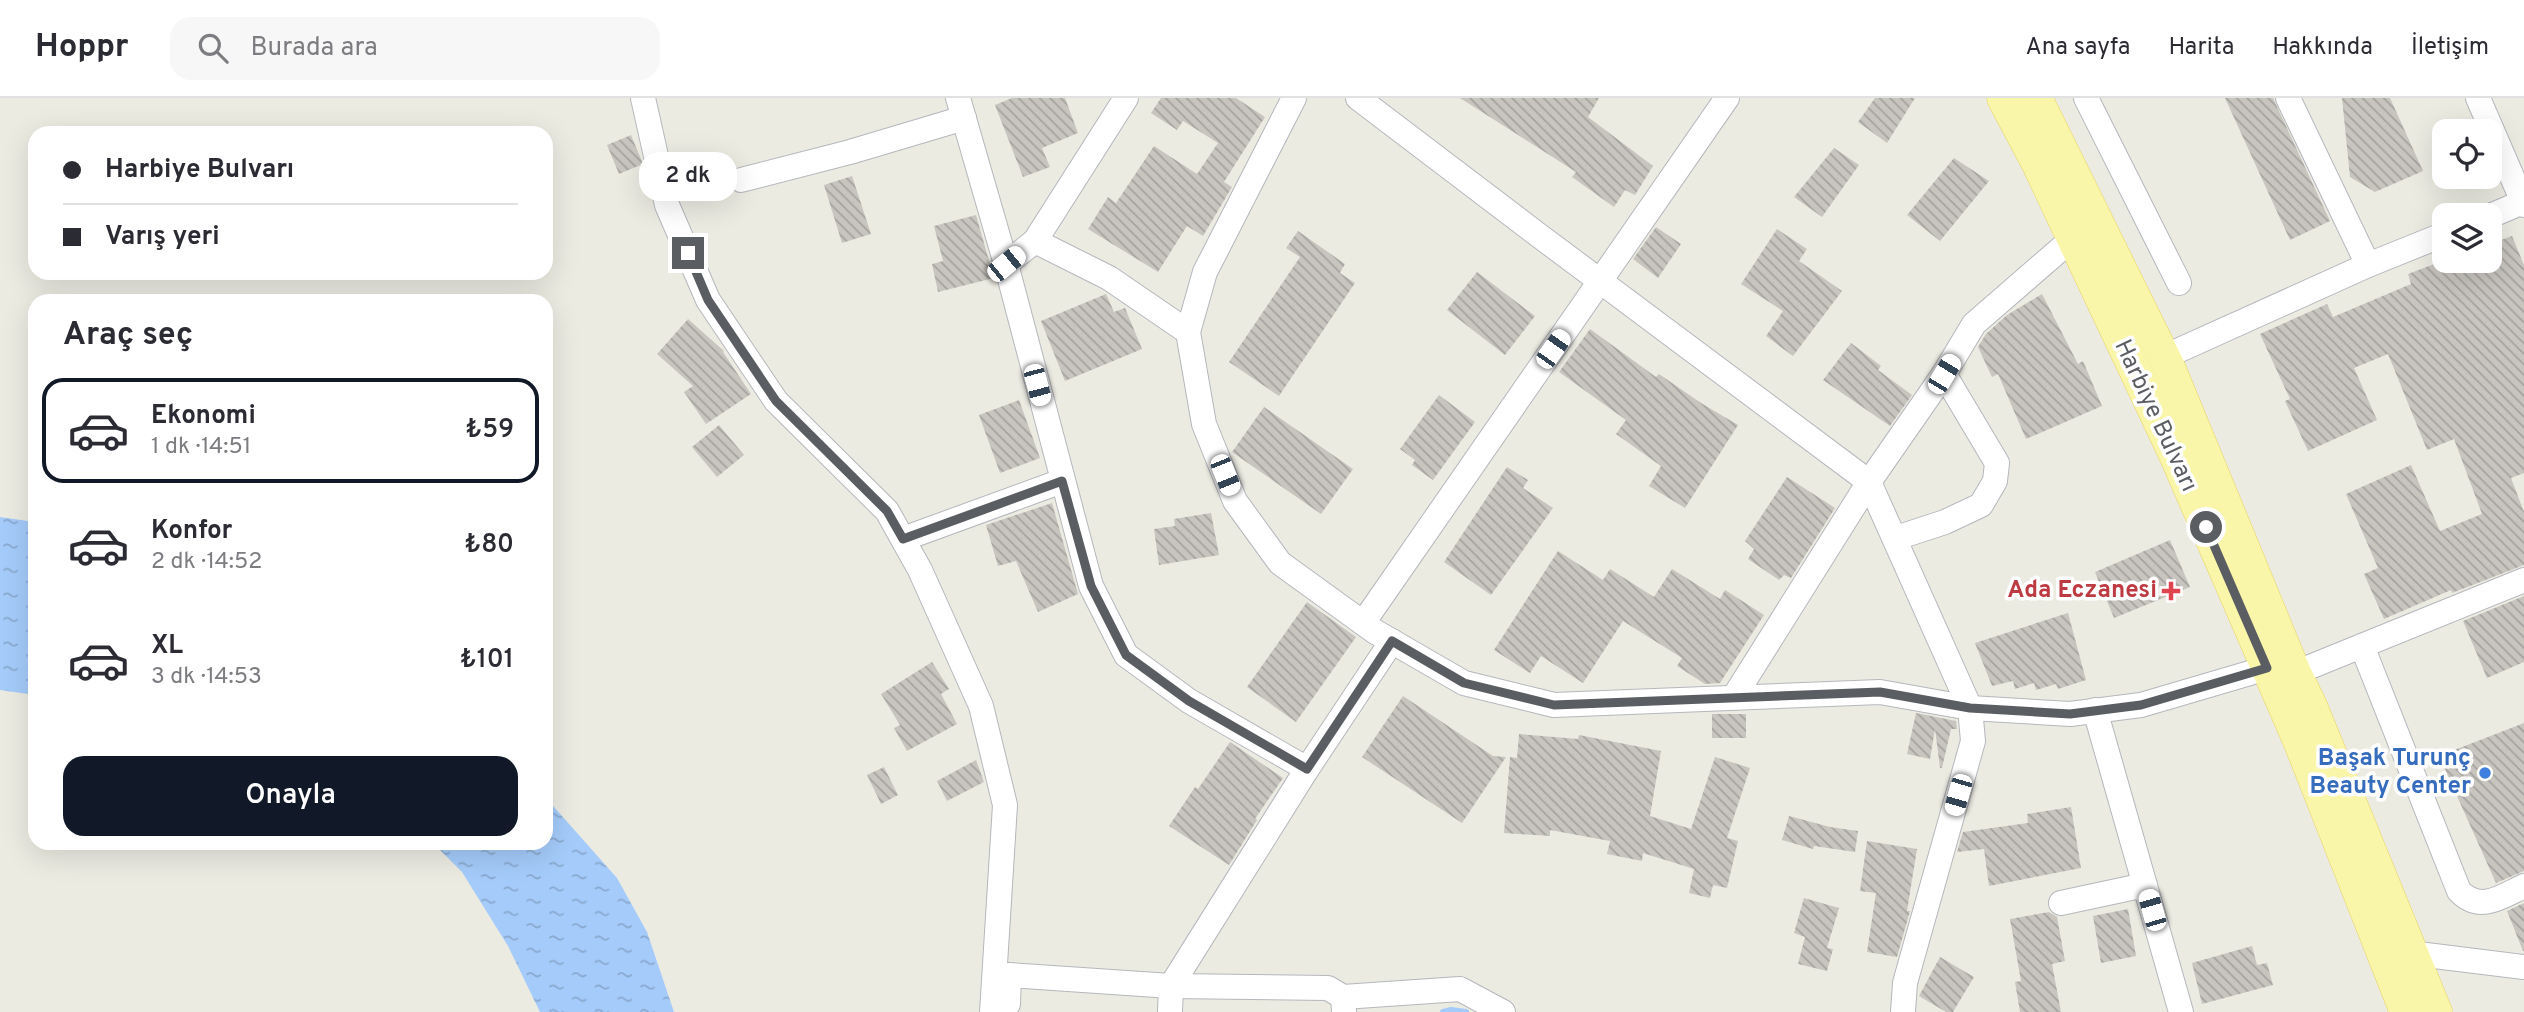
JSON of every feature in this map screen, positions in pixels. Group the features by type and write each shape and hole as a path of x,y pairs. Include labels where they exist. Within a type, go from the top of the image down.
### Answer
{"main road":[{"name":"Harbiye Bulvarı","path":"2003,98 2037,162 2176,457 2281,670 2311,706 2436,1012"},
{"name":"Harbiye Bulvarı","path":"2036,98 2164,357 2281,670 2300,743 2406,1012"}],"street":[{"path":"643,98 667,205 708,300 776,401 887,511 920,570 981,706 1005,805 992,1012"},
{"path":"1006,264 1035,241 1126,98"},
{"path":"1294,98 1205,272 1188,332 1204,424 1235,501 1280,563 1363,623 1464,683 1554,705 1880,692 1970,708 2070,714 2141,705 2281,670 2362,646 2524,580"},
{"path":"1358,98 1869,482 1970,708 1973,741 1905,983 1903,1012"},
{"path":"1363,623 1727,98"},
{"path":"2086,98 2179,283"},
{"path":"2288,98 2368,265"},
{"path":"2478,98 2524,204 2502,212"},
{"path":"741,180 849,152 961,108 1006,264 1091,586 1126,655 1189,701 1307,769"},
{"path":"1734,696 1869,482 1944,374 1974,324 2072,239"},
{"path":"2164,357 2368,265 2432,239"},
{"path":"1035,241 1109,278 1188,332"},
{"path":"1895,538 1945,522 1982,505 1995,481 1997,463 1944,374"},
{"path":"903,539 1062,481"},
{"path":"1170,1012 1171,986 1307,769 1392,641"},
{"path":"2362,646 2459,891 2470,900 2489,903 2524,886"},
{"path":"2095,710 2181,1012"},
{"path":"2061,903 2145,885"},
{"path":"2410,953 2524,967"},
{"path":"1007,1012 1009,975 1171,986 1328,988 1343,1004 1460,989 1503,1012"}],"water":[{"path":"0,517 28,521 28,694 0,690"},
{"path":"553,806 617,878 647,932 674,1012 540,1012 508,946 462,872 440,850 553,850"}],"building":[{"path":"1012,98 1065,98 1078,133 1042,148 1050,167 1023,177 995,105"},
{"path":"1161,98 1236,98 1265,117 1224,182 1232,187 1203,236 1187,226 1158,272 1088,229 1108,197 1116,203 1154,146 1197,174 1218,143 1183,121 1177,130 1151,113"},
{"path":"1460,98 1599,98 1588,117 1653,166 1635,195 1625,190 1614,207 1572,177 1576,172"},
{"path":"1875,98 1915,98 1887,143 1858,122"},
{"path":"2225,98 2273,98 2330,221 2290,240"},
{"path":"2342,98 2390,98 2423,171 2375,192 2350,177"},
{"path":"631,135 643,164 619,174 607,145"},
{"path":"1834,148 1859,165 1822,217 1794,197"},
{"path":"1954,158 1989,181 1940,241 1907,215"},
{"path":"852,176 871,234 842,243 824,185"},
{"path":"976,215 994,278 938,292 932,264 943,261 934,226"},
{"path":"1656,227 1681,244 1658,278 1633,259"},
{"path":"1777,229 1807,249 1799,261 1842,291 1793,356 1766,336 1783,311 1741,284"},
{"path":"1298,231 1345,264 1340,273 1355,283 1279,396 1229,362 1300,257 1286,248"},
{"path":"2512,236 2524,265 2524,473 2511,478 2524,512 2524,565 2452,593 2451,590 2384,619 2364,574 2378,568 2346,494 2411,465 2440,531 2482,514 2454,439 2427,450 2388,354 2354,368 2377,420 2308,451 2285,401 2290,399 2260,334 2327,304 2333,317 2411,284 2408,274 2432,265 2432,273 2502,273 2502,240"},
{"path":"1477,272 1535,316 1505,355 1447,310"},
{"path":"1106,294 1114,312 1125,308 1142,349 1065,381 1041,321"},
{"path":"2042,294 2078,364 2083,361 2102,406 2026,439 1998,374 1992,377 1978,347 1986,334 2007,315"},
{"path":"688,319 724,351 751,394 706,424 684,392 693,386 657,354"},
{"path":"1590,329 1656,377 1659,374 1738,425 1685,508 1649,486 1661,466 1616,434 1626,420 1559,372"},
{"path":"1851,343 1881,366 1878,370 1912,395 1890,426 1823,380"},
{"path":"1439,395 1475,422 1433,480 1412,465 1415,460 1400,449"},
{"path":"1019,400 1040,458 1000,473 979,415"},
{"path":"1264,407 1353,469 1321,514 1232,452"},
{"path":"719,425 744,455 717,477 692,447"},
{"path":"1507,467 1528,480 1523,488 1553,508 1491,595 1444,562"},
{"path":"1787,477 1835,508 1791,578 1784,575 1779,580 1748,559 1754,549 1745,541"},
{"path":"1052,503 1078,594 1038,612 1016,561 998,566 986,525"},
{"path":"1211,513 1219,555 1159,565 1154,529 1175,526 1174,519"},
{"path":"2170,540 2190,587 2114,618 2095,572"},
{"path":"1558,551 1603,580 1610,569 1654,597 1672,569 1720,599 1725,590 1764,615 1720,683 1705,684 1677,666 1682,658 1623,621 1583,683 1541,656 1530,673 1494,650"},
{"path":"2524,596 2524,662 2487,678 2463,621"},
{"path":"1307,602 1356,637 1296,722 1247,687"},
{"path":"2068,613 2086,680 2058,689 2056,684 2036,690 2034,683 2015,689 2013,681 1992,686 1975,643"},
{"path":"932,662 949,689 941,694 957,724 907,751 894,728 900,725 881,694"},
{"path":"1403,696 1493,756 1506,757 1462,823 1362,757"},
{"path":"1916,713 1956,721 1957,729 1951,729 1942,768 1935,729 1930,759 1907,754"},
{"path":"1712,714 1746,714 1746,738 1712,738"},
{"path":"2524,723 2524,871 2496,883 2439,756"},
{"path":"1519,734 1578,739 1579,735 1661,751 1650,816 1691,829 1715,757 1750,768 1727,838 1738,841 1727,888 1713,885 1710,898 1689,893 1694,869 1643,853 1642,861 1607,854 1610,841 1550,830 1550,836 1504,833 1510,757 1517,758"},
{"path":"1230,742 1283,778 1255,819 1257,820 1229,865 1169,826"},
{"path":"976,760 984,782 947,801 937,781"},
{"path":"884,767 898,795 881,804 867,775"},
{"path":"2071,807 2081,868 1989,886 1984,849 1957,852 1963,832 2028,823 2027,814"},
{"path":"1789,816 1858,831 1855,852 1814,846 1813,849 1782,840"},
{"path":"1867,841 1917,849 1907,911 1910,911 1897,957 1867,952 1876,893 1860,891"},
{"path":"1804,898 1839,908 1827,948 1833,949 1827,971 1798,964 1805,937 1794,933"},
{"path":"2524,903 2524,951 2523,951 2507,911"},
{"path":"2128,909 2136,956 2101,963 2093,916"},
{"path":"2049,912 2057,917 2065,961 2052,964 2061,1012 2020,1012 2015,982 2021,981 2010,919"},
{"path":"2252,946 2257,965 2267,963 2273,985 2202,1004 2192,963"},
{"path":"1940,957 1974,977 1953,1012 1946,1012 1919,996"}],"waterway":[{"path":"1443,1012 1466,1012"}],"place":[{"name":"Ada Eczanesi","path":"2171,591"},
{"name":"Başak Turunç Beauty Center","path":"2485,773"}],"route":[{"path":"688,253 708,300 776,401 887,511 903,539 1062,481 1091,586 1126,655 1189,701 1307,769 1392,641 1464,683 1554,705 1880,692 1970,708 2070,714 2141,705 2267,668 2206,527"}]}
